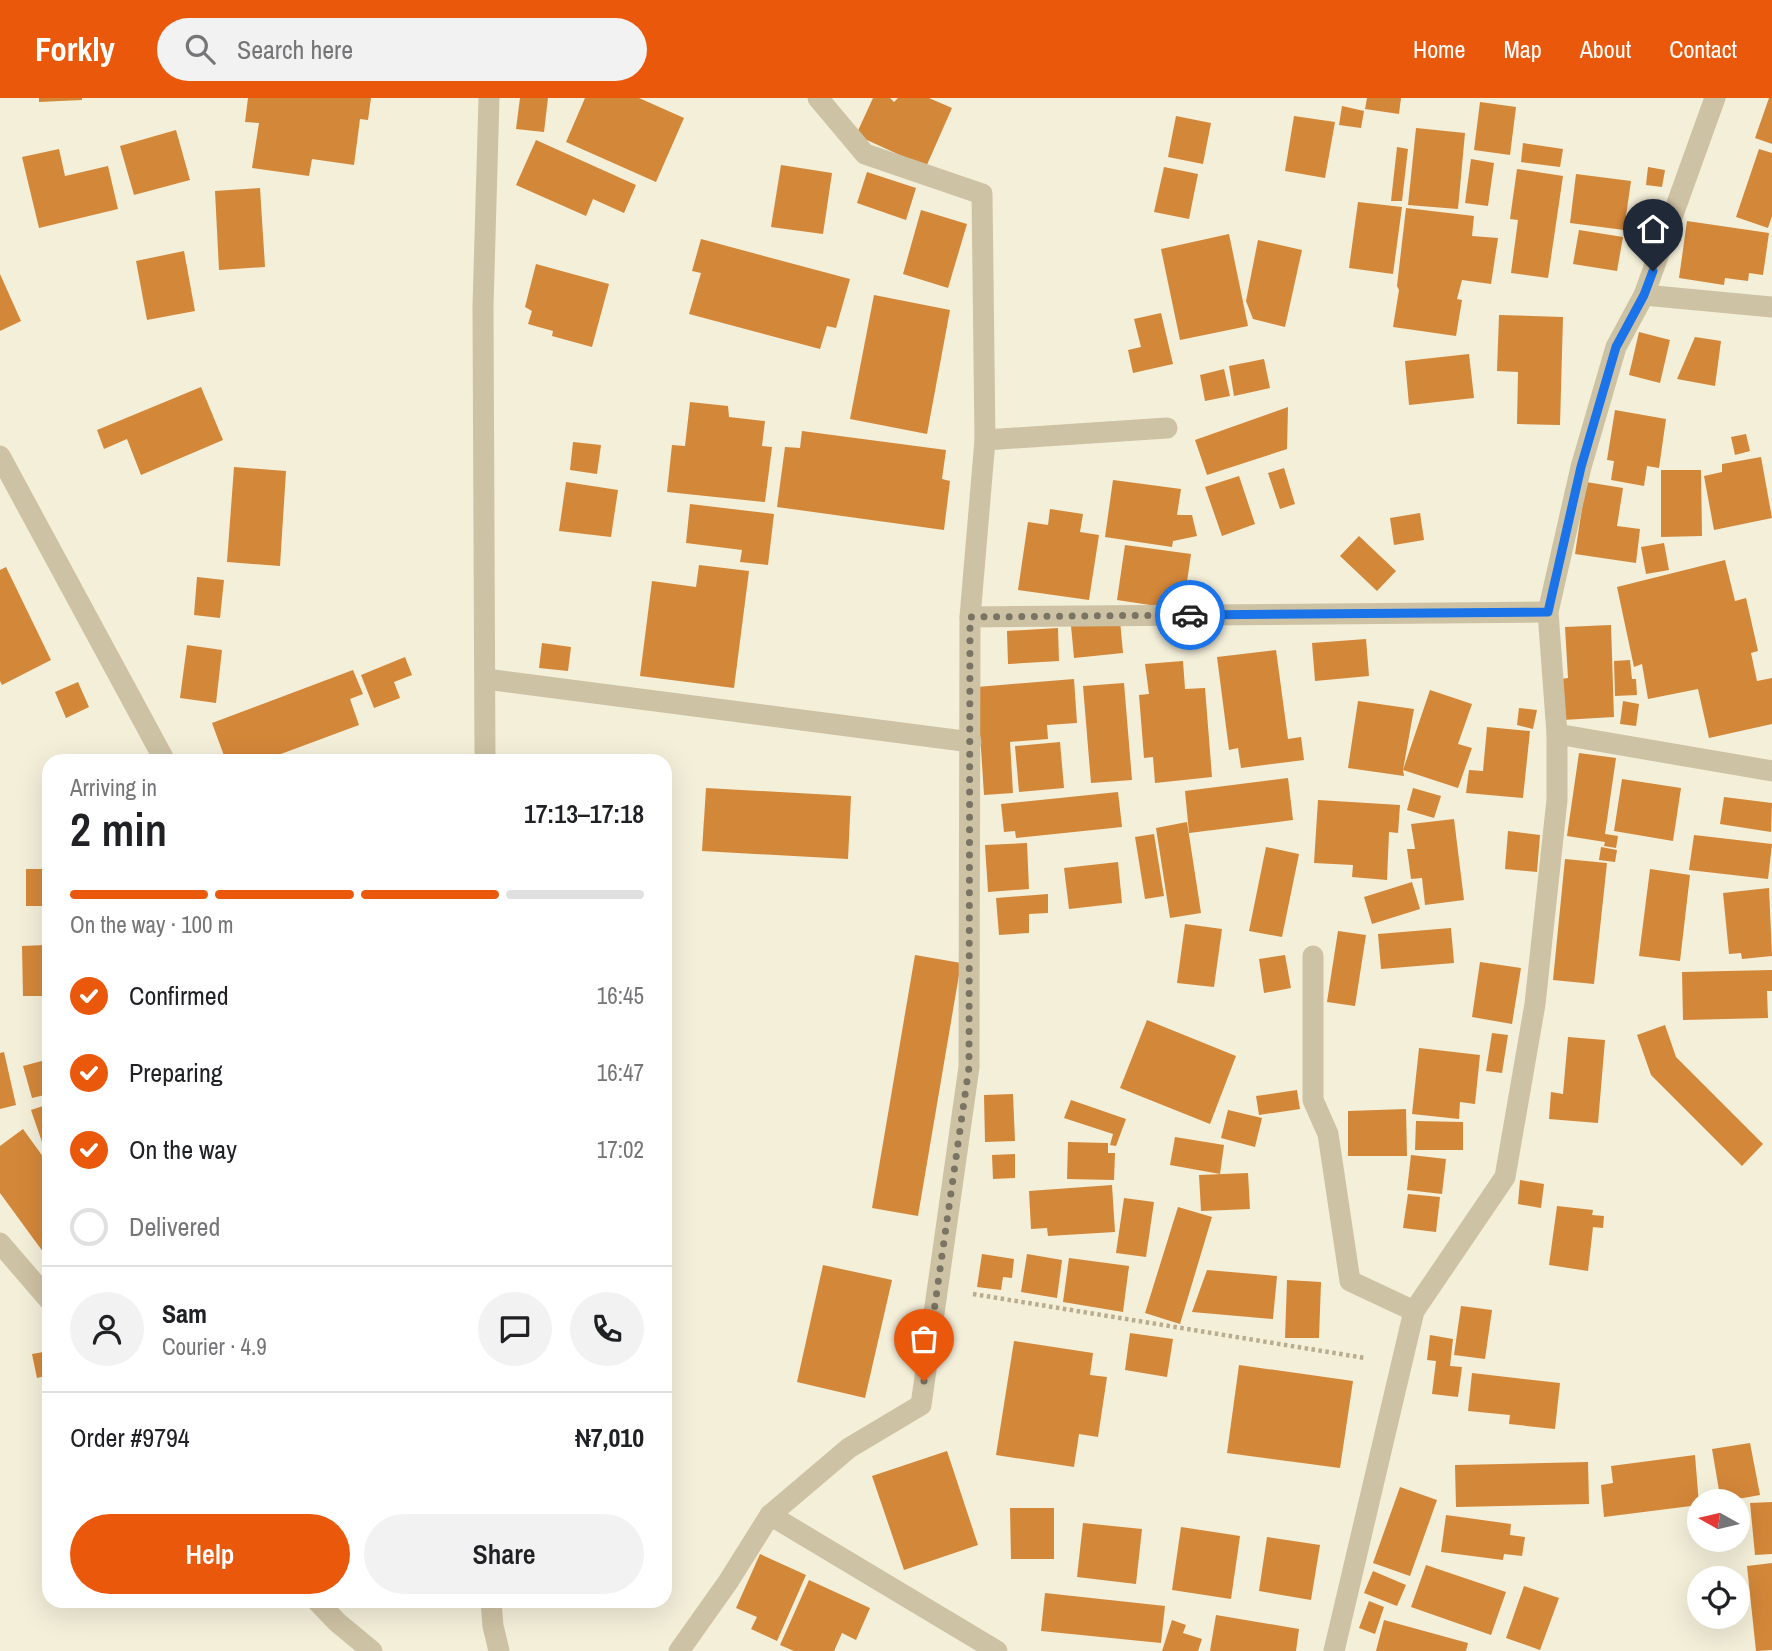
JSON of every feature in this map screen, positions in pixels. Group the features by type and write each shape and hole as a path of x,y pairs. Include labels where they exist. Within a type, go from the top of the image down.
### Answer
{"street":[{"path":"485,754 483,306 489,98"},
{"path":"679,1651 770,1516 849,1448 921,1405 969,1067 970,617 985,440 982,194 865,154 818,98"},
{"path":"1334,1651 1414,1311 1505,1177 1535,1004 1557,800 1557,734 1548,612 1581,467 1616,347 1644,295 1715,98"},
{"path":"1644,295 1772,307"},
{"path":"985,440 1167,428"},
{"path":"0,456 161,754"},
{"path":"970,617 1548,612"},
{"path":"485,678 971,742"},
{"path":"1557,734 1772,771"},
{"path":"1313,956 1313,1100 1328,1134 1350,1281 1414,1311"},
{"path":"0,1243 42,1292"},
{"path":"770,1516 997,1651"},
{"path":"324,1608 372,1651"},
{"path":"492,1608 499,1651"}],"path":[{"path":"938,1288 1402,1364"}],"building":[{"path":"39,98 82,98 82,100 39,102"},
{"path":"248,98 371,98 368,120 360,119 354,165 312,159 309,176 252,168 259,123 245,122"},
{"path":"520,98 548,98 544,132 516,129"},
{"path":"585,98 639,98 684,118 656,182 566,142"},
{"path":"873,98 890,98 894,102 898,98 929,98 952,108 926,167 856,135"},
{"path":"1367,98 1401,98 1399,114 1365,109"},
{"path":"1769,98 1772,98 1772,144 1755,138"},
{"path":"1480,102 1516,107 1510,155 1474,150"},
{"path":"1342,106 1364,111 1361,128 1339,125"},
{"path":"1176,116 1211,123 1203,164 1168,157"},
{"path":"1294,116 1335,122 1325,178 1285,171"},
{"path":"1416,128 1465,133 1458,209 1408,205"},
{"path":"176,130 190,180 134,195 120,146"},
{"path":"536,140 636,185 624,213 593,199 586,216 516,185"},
{"path":"1523,143 1563,149 1560,167 1521,162"},
{"path":"1397,147 1408,149 1402,201 1391,201"},
{"path":"59,149 65,176 108,166 118,209 39,228 22,157"},
{"path":"1759,149 1772,153 1772,216 1768,228 1736,217"},
{"path":"1471,159 1494,163 1488,206 1465,203"},
{"path":"781,165 832,173 823,234 771,227"},
{"path":"1164,167 1198,174 1189,219 1154,212"},
{"path":"1648,167 1665,170 1662,187 1646,185"},
{"path":"1517,169 1563,176 1548,278 1511,273 1518,220 1510,219"},
{"path":"867,172 916,188 906,220 857,203"},
{"path":"1576,174 1631,181 1624,230 1570,223"},
{"path":"260,188 265,267 219,270 215,191"},
{"path":"1358,202 1402,207 1393,274 1349,268"},
{"path":"1406,208 1474,216 1472,236 1498,238 1491,284 1462,280 1457,299 1462,300 1456,336 1393,327"},
{"path":"921,210 967,224 948,288 903,274"},
{"path":"1687,221 1769,233 1763,275 1749,273 1748,281 1725,278 1724,285 1679,278"},
{"path":"1579,230 1623,237 1617,271 1573,264"},
{"path":"1229,234 1248,326 1180,340 1161,249"},
{"path":"701,239 850,279 836,328 827,326 820,349 689,314 701,273 692,271"},
{"path":"1258,240 1302,250 1285,327 1253,319 1246,301"},
{"path":"184,251 195,311 147,320 136,261"},
{"path":"536,264 609,284 592,347 552,336 553,331 528,324 532,311 525,307"},
{"path":"0,274 21,321 0,331"},
{"path":"874,295 950,310 927,434 850,419"},
{"path":"1161,313 1173,364 1133,373 1128,350 1141,347 1134,319"},
{"path":"1499,315 1563,317 1560,425 1517,424 1518,372 1497,371"},
{"path":"1639,332 1670,340 1660,383 1629,375"},
{"path":"1695,337 1721,341 1715,386 1677,379"},
{"path":"1469,354 1474,398 1409,405 1405,361"},
{"path":"1264,359 1270,388 1234,396 1229,366"},
{"path":"1224,369 1230,396 1205,401 1200,375"},
{"path":"201,387 223,440 141,475 127,439 104,449 97,430"},
{"path":"690,402 728,406 729,417 765,421 762,446 772,447 765,502 667,492 672,445 685,446"},
{"path":"1288,407 1287,449 1207,475 1195,440"},
{"path":"1615,410 1666,419 1659,468 1647,466 1644,486 1611,480 1614,461 1607,460"},
{"path":"802,431 946,450 942,479 950,481 944,530 777,507 785,447 800,448"},
{"path":"1746,434 1750,451 1735,455 1731,437"},
{"path":"573,442 601,445 597,474 570,470"},
{"path":"1761,457 1772,518 1714,530 1704,476 1722,472 1722,464"},
{"path":"234,467 286,471 280,566 227,562"},
{"path":"1284,468 1295,504 1280,509 1268,473"},
{"path":"1661,470 1701,470 1702,536 1661,537"},
{"path":"1239,476 1255,524 1222,536 1205,487"},
{"path":"1113,480 1181,489 1177,515 1192,515 1197,536 1173,541 1172,547 1105,537"},
{"path":"566,482 618,490 611,537 559,531"},
{"path":"1586,482 1623,488 1617,526 1640,529 1636,563 1575,554"},
{"path":"690,504 774,514 768,565 740,562 742,550 686,543"},
{"path":"1050,509 1083,514 1080,532 1099,535 1089,600 1018,590 1028,522 1048,525"},
{"path":"1420,513 1424,540 1394,545 1390,518"},
{"path":"1359,536 1396,571 1377,591 1340,556"},
{"path":"1664,543 1669,570 1646,574 1641,547"},
{"path":"1125,545 1191,554 1183,610 1117,600"},
{"path":"1725,560 1735,601 1746,598 1758,651 1751,653 1757,681 1772,678 1772,724 1709,738 1698,689 1648,699 1642,664 1634,667 1617,587"},
{"path":"699,565 749,571 734,688 640,676 652,581 696,587"},
{"path":"6,567 51,660 2,685 0,570"},
{"path":"197,577 224,580 220,618 194,615"},
{"path":"1120,621 1123,653 1074,658 1071,626"},
{"path":"1611,625 1614,717 1562,720 1561,679 1568,678 1565,627"},
{"path":"1058,628 1059,661 1008,664 1007,631"},
{"path":"1366,639 1369,676 1315,681 1312,643"},
{"path":"542,643 571,647 568,671 539,668"},
{"path":"187,645 222,650 216,703 180,698"},
{"path":"1276,650 1288,739 1301,737 1304,760 1241,768 1238,748 1229,750 1217,657"},
{"path":"405,657 412,675 394,682 400,698 374,708 361,675"},
{"path":"1630,660 1632,679 1636,679 1637,695 1615,696 1614,661"},
{"path":"1183,661 1185,689 1205,688 1212,777 1155,783 1153,757 1144,758 1139,695 1149,694 1145,664"},
{"path":"353,670 363,694 350,699 359,725 281,754 223,754 212,723"},
{"path":"1074,679 1077,723 1047,725 1048,739 1010,742 1013,793 984,795 977,687"},
{"path":"78,682 89,707 66,718 55,692"},
{"path":"1124,683 1132,780 1091,783 1083,686"},
{"path":"1430,690 1472,704 1458,744 1472,748 1458,788 1403,770"},
{"path":"1358,701 1414,709 1404,776 1348,768"},
{"path":"1623,701 1639,704 1636,726 1620,724"},
{"path":"1519,708 1537,710 1533,729 1517,725"},
{"path":"1487,727 1530,731 1523,798 1466,793 1469,770 1483,771"},
{"path":"1060,742 1064,788 1019,792 1015,746"},
{"path":"1579,753 1616,758 1605,834 1618,836 1616,848 1604,846 1605,842 1567,836"},
{"path":"1288,778 1293,820 1189,833 1185,791"},
{"path":"1622,779 1681,788 1673,841 1614,831"},
{"path":"706,788 851,796 848,859 702,851"},
{"path":"1413,788 1441,796 1434,818 1407,810"},
{"path":"1118,792 1122,827 1016,838 1015,831 1004,832 1001,804"},
{"path":"1724,797 1772,803 1771,832 1720,824"},
{"path":"1318,800 1400,805 1398,833 1389,832 1387,880 1352,877 1353,865 1314,863"},
{"path":"1454,819 1464,900 1425,905 1422,878 1411,879 1407,849 1415,849 1411,824"},
{"path":"1187,822 1201,913 1170,918 1156,828"},
{"path":"1508,831 1540,835 1537,872 1505,869"},
{"path":"1154,834 1164,896 1145,899 1135,837"},
{"path":"1694,835 1772,844 1768,879 1689,870"},
{"path":"1027,843 1029,889 988,892 985,845"},
{"path":"1266,847 1299,854 1282,937 1249,931"},
{"path":"1601,847 1617,850 1615,862 1599,860"},
{"path":"1565,859 1607,863 1594,984 1553,980"},
{"path":"1118,862 1122,903 1069,909 1064,868"},
{"path":"26,869 42,869 42,906 26,906"},
{"path":"1650,869 1690,875 1680,961 1639,956"},
{"path":"1412,882 1420,909 1372,924 1364,897"},
{"path":"1769,888 1772,956 1742,959 1741,953 1729,954 1723,893"},
{"path":"1048,894 1048,913 1029,914 1029,933 999,935 996,898"},
{"path":"1185,924 1222,929 1214,987 1177,983"},
{"path":"1451,928 1454,963 1381,969 1378,934"},
{"path":"1338,931 1366,935 1355,1006 1327,1002"},
{"path":"42,945 42,996 23,996 22,946"},
{"path":"915,955 961,963 918,1216 872,1208"},
{"path":"1285,955 1291,988 1264,993 1259,959"},
{"path":"1480,962 1521,968 1512,1024 1472,1017"},
{"path":"1772,970 1772,991 1767,991 1768,1018 1683,1020 1682,972"},
{"path":"1147,1020 1236,1056 1210,1124 1120,1088"},
{"path":"1665,1025 1676,1057 1763,1144 1742,1166 1651,1075 1637,1035"},
{"path":"1492,1033 1508,1035 1502,1073 1486,1071"},
{"path":"1568,1037 1605,1040 1598,1123 1549,1119 1551,1092 1563,1094"},
{"path":"1419,1048 1480,1055 1475,1104 1460,1102 1459,1119 1412,1114"},
{"path":"4,1052 16,1105 0,1109 0,1053"},
{"path":"42,1061 42,1096 32,1098 23,1066"},
{"path":"1297,1090 1300,1109 1259,1115 1256,1096"},
{"path":"1013,1094 1015,1141 985,1142 984,1095"},
{"path":"1071,1100 1126,1119 1116,1146 1110,1145 1113,1134 1064,1118"},
{"path":"42,1106 42,1142 31,1110"},
{"path":"1406,1109 1407,1156 1348,1156 1348,1111"},
{"path":"1228,1110 1262,1118 1255,1147 1221,1138"},
{"path":"1416,1121 1463,1122 1463,1150 1415,1150"},
{"path":"23,1129 42,1155 42,1250 0,1193 0,1146"},
{"path":"1175,1137 1224,1145 1220,1174 1170,1165"},
{"path":"1068,1142 1108,1143 1108,1153 1115,1153 1114,1180 1067,1179"},
{"path":"1015,1154 1015,1178 993,1179 992,1155"},
{"path":"1411,1155 1446,1159 1442,1194 1407,1190"},
{"path":"1248,1173 1250,1209 1201,1211 1199,1175"},
{"path":"1520,1180 1544,1184 1541,1208 1518,1204"},
{"path":"1112,1185 1115,1232 1048,1236 1047,1228 1031,1229 1029,1191"},
{"path":"1408,1194 1440,1197 1436,1232 1403,1228"},
{"path":"1124,1198 1154,1202 1146,1257 1116,1253"},
{"path":"1557,1206 1593,1210 1592,1215 1604,1216 1603,1228 1593,1227 1588,1271 1549,1265"},
{"path":"1178,1207 1212,1217 1180,1324 1145,1313"},
{"path":"982,1254 1014,1259 1012,1278 1003,1277 1001,1290 977,1287"},
{"path":"1027,1254 1062,1260 1057,1298 1021,1292"},
{"path":"1069,1258 1129,1266 1123,1312 1063,1302"},
{"path":"823,1265 892,1280 865,1398 797,1382"},
{"path":"1207,1270 1277,1276 1273,1319 1192,1312"},
{"path":"1287,1280 1321,1282 1319,1338 1285,1338"},
{"path":"1461,1306 1492,1310 1485,1359 1454,1355"},
{"path":"1130,1333 1173,1339 1167,1377 1125,1370"},
{"path":"1430,1335 1453,1339 1450,1366 1462,1367 1458,1397 1432,1394 1436,1361 1427,1360"},
{"path":"1014,1341 1093,1353 1090,1375 1107,1377 1098,1437 1079,1434 1074,1467 996,1455"},
{"path":"42,1352 42,1377 37,1378 32,1354"},
{"path":"1239,1365 1353,1381 1340,1468 1227,1453"},
{"path":"1472,1373 1560,1383 1555,1429 1509,1424 1510,1415 1468,1411"},
{"path":"1750,1443 1760,1495 1750,1497 1750,1489 1719,1489 1712,1449"},
{"path":"947,1451 978,1545 904,1570 872,1476"},
{"path":"1695,1455 1698,1489 1687,1489 1687,1507 1604,1517 1601,1485 1613,1483 1611,1466"},
{"path":"1588,1462 1589,1504 1456,1507 1455,1465"},
{"path":"1400,1487 1437,1500 1410,1576 1373,1563"},
{"path":"1772,1502 1772,1554 1755,1555 1750,1503"},
{"path":"1010,1508 1054,1508 1054,1559 1011,1559"},
{"path":"1446,1515 1511,1524 1510,1535 1525,1537 1522,1556 1504,1554 1503,1560 1441,1552"},
{"path":"1083,1523 1142,1529 1136,1584 1077,1577"},
{"path":"1181,1527 1240,1536 1231,1599 1172,1590"},
{"path":"1267,1537 1320,1545 1311,1600 1259,1591"},
{"path":"760,1554 806,1575 777,1641 751,1629 757,1617 736,1608"},
{"path":"1772,1563 1772,1650 1756,1651 1750,1566 1747,1566"},
{"path":"1426,1565 1506,1592 1491,1635 1411,1607"},
{"path":"1373,1571 1406,1585 1397,1606 1364,1593"},
{"path":"809,1580 870,1608 856,1640 842,1633 834,1651 794,1651 780,1645"},
{"path":"1524,1586 1559,1598 1540,1650 1506,1638"},
{"path":"1045,1593 1165,1606 1161,1643 1041,1631"},
{"path":"1369,1601 1384,1607 1375,1634 1359,1628"},
{"path":"1216,1615 1299,1629 1296,1651 1210,1651"},
{"path":"1172,1620 1186,1625 1183,1633 1202,1639 1198,1651 1162,1651"},
{"path":"1384,1620 1468,1643 1466,1651 1376,1651"}],"way so far":[{"path":"924,1381 969,1067 970,617 1190,615"}],"route":[{"path":"1190,615 1548,612 1581,467 1616,347 1644,295 1653,271"}]}
